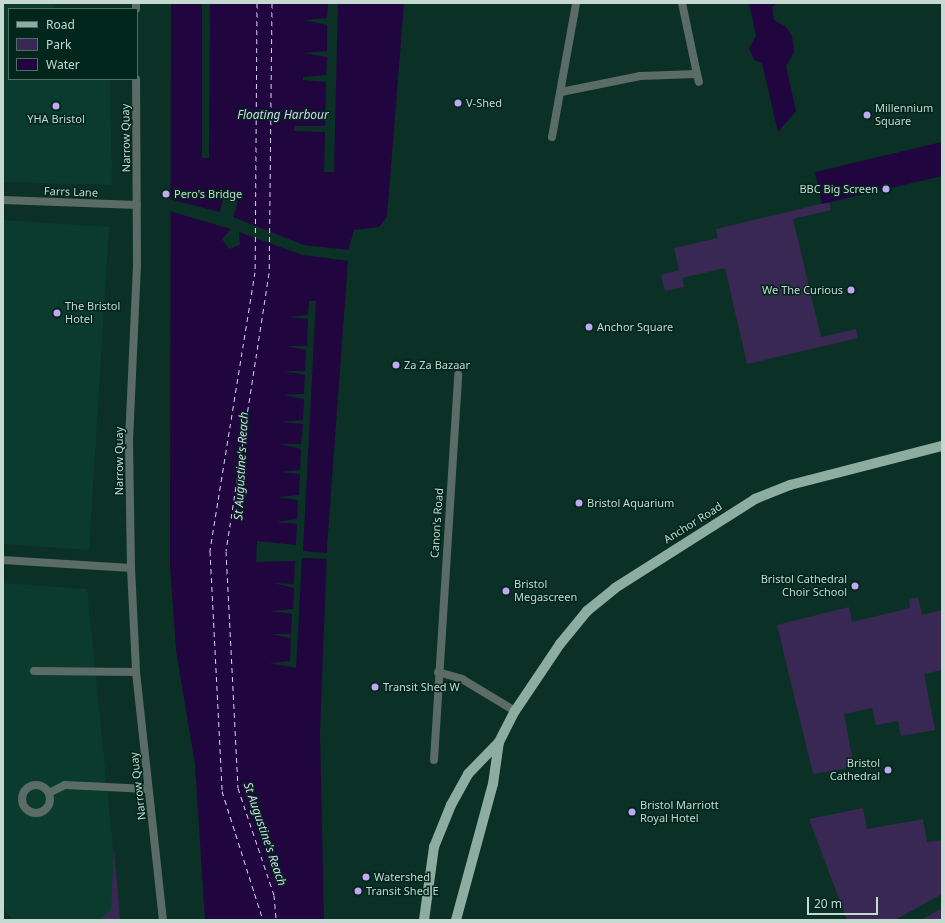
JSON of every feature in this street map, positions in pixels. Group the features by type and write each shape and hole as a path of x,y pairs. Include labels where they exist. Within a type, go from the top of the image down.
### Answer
{"main road":[{"name":"Anchor Road","path":"499,742 515,711 560,644 587,611 690,538 754,499 790,485 942,446"},
{"path":"424,920 434,847 450,805 468,774 499,742"},
{"path":"456,920 493,784 499,742"}],"street":[{"path":"552,137 576,3"},
{"path":"682,3 698,82"},
{"path":"561,92 640,76 697,74"},
{"name":"Narrow Quay","path":"136,80 137,205 129,441 131,568 136,672 148,789 156,842 163,920"},
{"name":"Farrs Lane","path":"3,200 137,205"},
{"name":"Canon's Road","path":"434,760 438,672 458,374"},
{"path":"3,560 131,568"},
{"path":"34,671 136,672"},
{"path":"438,672 462,679 515,711"},
{"path":"49,793 66,785 148,789"}],"shaded area":[{"path":"3,3 56,3 55,8 8,8 8,80 110,80 112,185 3,182"},
{"path":"3,220 109,227 89,550 3,544"},
{"path":"3,583 87,589 120,920 13,920 3,909"}],"green space":[{"path":"829,202 831,210 793,219 821,337 856,329 858,338 747,364 725,268 682,278 684,287 665,291 661,275 679,270 674,248 718,238 716,229"},
{"path":"918,597 922,615 942,610 942,670 924,674 935,730 901,736 898,721 876,725 872,708 844,714 854,767 813,774 777,625 849,607 852,622 910,608 909,600"},
{"path":"863,808 867,829 923,819 927,842 942,840 942,894 895,920 847,920 809,819"},
{"path":"114,846 120,920 99,920 111,910"},
{"path":"942,908 942,920 921,920"}],"water":[{"name":"Floating Harbour","path":"171,3 404,3 387,217 379,227 354,230 349,247 327,547 320,732 324,920 205,920 195,764 176,650 170,564"},
{"path":"749,3 777,3 772,7 774,20 786,27 792,36 794,52 786,66 796,111 778,132 762,63 754,60 749,48 756,36"},
{"path":"942,142 942,176 822,204 815,172"}],"pier":[{"path":"202,3 210,3 209,158 202,158"},
{"path":"328,3 338,3 334,172 324,172 325,132 294,131 295,126 325,126 326,82 303,80 303,77 326,75 327,57 303,53 327,51 327,25 304,20 327,18"},
{"name":"Pero's Bridge","path":"229,195 238,202 233,217 304,245 350,250 350,261 302,255 239,232 240,245 229,249 222,239 231,229 169,211 169,199 220,212 223,197"},
{"path":"309,301 316,301 303,551 327,553 327,559 302,558 296,668 269,663 290,661 291,638 270,634 291,634 292,614 271,611 293,609 294,588 273,583 294,584 295,561 256,562 257,541 296,545 297,524 276,522 297,519 298,500 277,497 299,495 300,474 279,472 300,470 301,449 280,444 301,444 303,424 281,422 303,420 304,399 283,395 304,394 305,375 284,371 305,371 306,350 285,346 307,346 308,319 287,317 308,315"}],"ferry route":[{"path":"257,3 255,272 210,551 222,791 263,920"},
{"path":"272,3 269,273 226,551 238,788 274,895 276,920"}],"place":[{"name":"V-Shed","path":"458,103"},
{"name":"YHA Bristol","path":"56,106"},
{"name":"Millennium Square","path":"867,115"},
{"name":"BBC Big Screen","path":"886,189"},
{"name":"Pero's Bridge","path":"166,194"},
{"name":"We The Curious","path":"851,290"},
{"name":"The Bristol Hotel","path":"57,313"},
{"name":"Anchor Square","path":"589,327"},
{"name":"Za Za Bazaar","path":"396,365"},
{"name":"Bristol Aquarium","path":"579,503"},
{"name":"Bristol Cathedral Choir School","path":"855,586"},
{"name":"Bristol Megascreen","path":"506,591"},
{"name":"Transit Shed W","path":"375,687"},
{"name":"Bristol Cathedral","path":"888,770"},
{"name":"Bristol Marriott Royal Hotel","path":"632,812"},
{"name":"Watershed","path":"366,877"},
{"name":"Transit Shed E","path":"358,891"}],"water label":[{"name":"St Augustine's Reach","path":"241,466"},
{"name":"St Augustine's Reach","path":"265,834"}]}
